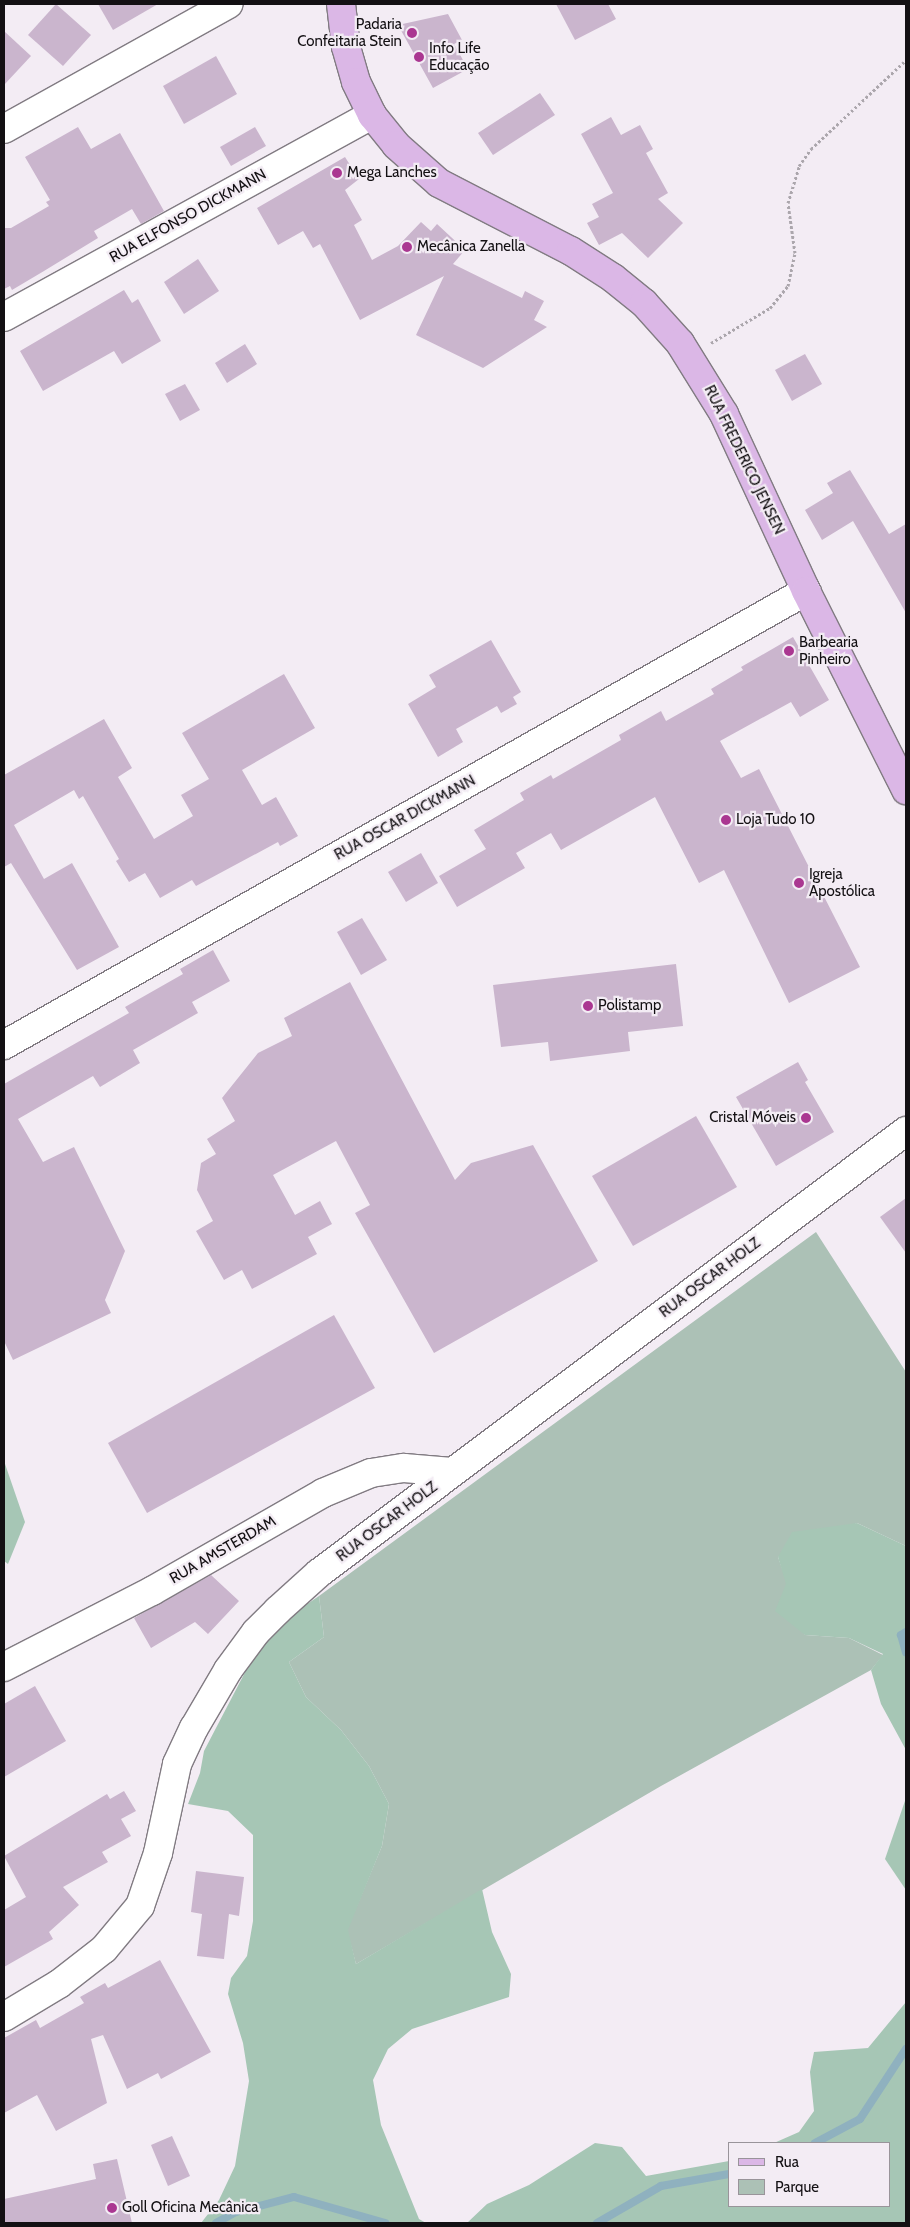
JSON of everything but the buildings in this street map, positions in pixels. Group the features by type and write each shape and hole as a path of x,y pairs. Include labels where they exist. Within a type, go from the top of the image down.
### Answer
{"main road":[{"name":"RUA FREDERICO JENSEN","path":"341,4 346,47 353,73 372,114 396,145 439,183 571,251 613,278 644,304 688,356 724,414 806,591 906,790"}],"street":[{"path":"4,129 230,4"},
{"name":"RUA ELFONSO DICKMANN","path":"4,317 372,114"},
{"name":"RUA OSCAR DICKMANN","path":"4,1045 806,591"},
{"name":"RUA OSCAR HOLZ","path":"4,2017 58,1984 104,1950 140,1906 155,1863 178,1764 207,1702 256,1632 318,1573 906,1131"},
{"name":"RUA AMSTERDAM","path":"4,1667 152,1591 323,1493 371,1473 404,1468 452,1472"}],"path":[{"path":"688,356 770,308 788,286 795,254 788,203 799,166 811,149 906,60"}],"green space":[{"path":"816,1232 906,1372 906,1546 857,1523 778,1557 805,1635 849,1638 883,1655 871,1670 661,1786 356,1964 347,1930 382,1846 389,1804 369,1766 341,1730 306,1697 289,1662 324,1637 319,1596"},
{"path":"4,1461 25,1522 8,1564 4,1561"},
{"path":"857,1523 906,1546 906,1750 881,1704 871,1670 883,1654 849,1638 805,1635 775,1611 786,1584 778,1557 792,1532"},
{"path":"319,1596 324,1637 289,1662 306,1697 341,1730 369,1766 389,1804 382,1846 348,1930 356,1964 482,1889 492,1932 511,1974 509,1997 412,2029 388,2049 373,2080 381,2125 419,2219 426,2223 201,2223 219,2200 235,2166 249,2081 243,2043 228,1994 231,1978 247,1956 253,1921 253,1835 228,1811 188,1804 200,1773 204,1751 253,1657 273,1627"},
{"path":"906,1798 906,1890 885,1859"},
{"path":"906,2002 906,2223 467,2223 487,2204 529,2185 595,2143 622,2147 646,2176 728,2161 728,2207 890,2207 890,2142 776,2142 799,2132 814,2111 810,2072 814,2052 868,2048"}],"waterway":[{"path":"906,1632 901,1635 906,1652"},
{"path":"817,2142 860,2119 906,2049"},
{"path":"597,2223 661,2186 728,2174"},
{"path":"216,2223 236,2212 294,2197 385,2223"}],"place":[{"name":"Padaria Confeitaria Stein","path":"412,33"},
{"name":"Info Life Educação","path":"419,57"},
{"name":"Mega Lanches","path":"337,173"},
{"name":"Mecânica Zanella","path":"407,247"},
{"name":"Barbearia Pinheiro","path":"789,651"},
{"name":"Loja Tudo 10","path":"726,820"},
{"name":"Igreja Apostólica","path":"799,883"},
{"name":"Polistamp","path":"588,1006"},
{"name":"Cristal Móveis","path":"806,1118"},
{"name":"Goll Oficina Mecânica","path":"112,2208"}]}
